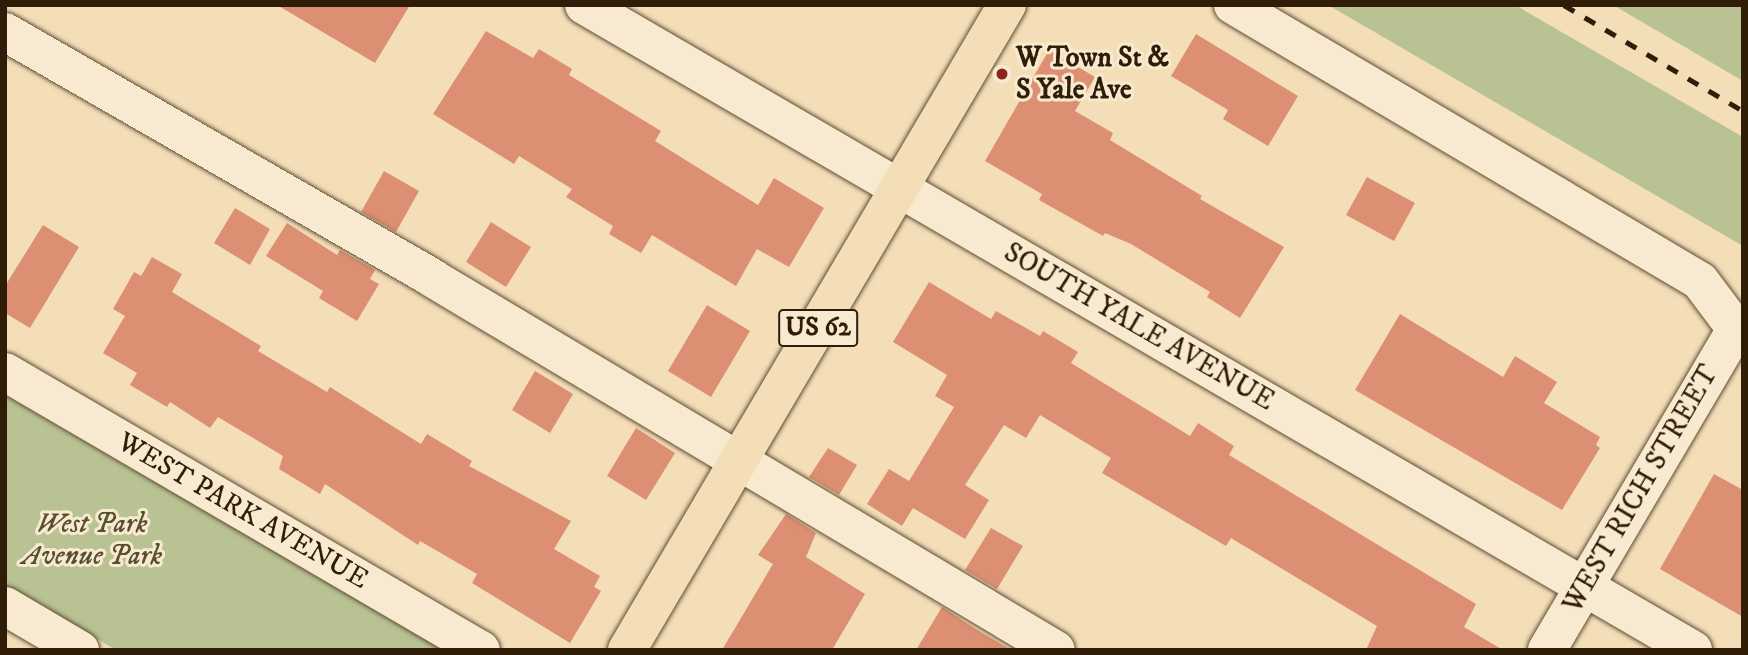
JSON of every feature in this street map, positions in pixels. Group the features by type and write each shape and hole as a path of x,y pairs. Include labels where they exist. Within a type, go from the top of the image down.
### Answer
{"main road":[{"name":"US 62","path":"627,650 736,461 902,189 1007,5"}],"street":[{"name":"SOUTH YALE AVENUE","path":"584,5 1693,650"},
{"path":"1233,5 1700,281 1739,329"},
{"path":"5,32 432,278 1056,650"},
{"name":"WEST RICH STREET","path":"1547,650 1739,329"},
{"name":"WEST PARK AVENUE","path":"5,372 481,650"},
{"path":"5,606 80,650"}],"green space":[{"path":"1328,5 1515,5 1743,137 1743,246"},
{"path":"1613,5 1743,5 1743,81"},
{"name":"West Park Avenue Park","path":"5,395 444,650 116,650 5,585"}],"building":[{"path":"277,5 410,5 375,63"},
{"path":"486,31 533,58 539,49 572,69 569,75 661,131 655,141 758,205 774,178 824,208 789,267 757,249 736,286 652,235 641,253 609,234 613,226 566,197 572,189 519,156 514,164 433,114"},
{"path":"1196,34 1298,96 1268,146 1223,119 1228,110 1171,76"},
{"path":"1049,50 1095,77 1075,111 1113,133 1110,140 1202,196 1200,199 1284,247 1240,318 1207,297 1210,292 1131,244 1105,233 1103,236 1039,200 1042,194 985,161"},
{"path":"384,171 419,191 396,232 361,212"},
{"path":"1367,177 1415,203 1394,241 1346,215"},
{"path":"235,208 270,229 250,265 214,243"},
{"path":"491,222 531,247 506,287 466,262"},
{"path":"287,223 337,255 340,250 375,270 370,279 379,284 357,321 319,298 323,291 266,256"},
{"path":"43,225 79,247 30,328 5,313 5,286"},
{"path":"152,257 182,274 172,292 261,346 258,351 327,392 330,387 421,444 427,434 472,461 469,466 571,521 554,549 600,576 594,587 601,591 570,643 472,583 477,574 420,541 418,545 325,484 320,494 279,469 283,456 218,417 210,428 170,402 167,407 130,385 137,373 103,353 125,316 113,309 134,272 141,276"},
{"path":"929,282 991,319 996,311 1040,336 1043,331 1078,352 1071,363 1190,436 1198,423 1234,446 1229,455 1476,604 1464,627 1503,650 1366,650 1377,626 1231,538 1226,546 1102,473 1111,458 1040,415 1026,438 1004,425 965,485 989,500 965,539 913,508 902,526 867,504 889,469 909,481 954,407 935,396 947,375 893,342"},
{"path":"707,305 750,331 711,397 668,371"},
{"path":"1400,314 1503,377 1515,356 1557,382 1544,403 1600,437 1596,445 1600,448 1562,510 1355,390"},
{"path":"535,371 573,394 550,433 512,410"},
{"path":"636,428 675,453 646,500 607,476"},
{"path":"828,448 857,465 839,495 809,477"},
{"path":"1714,474 1743,490 1743,617 1660,569"},
{"path":"786,514 816,533 806,557 865,594 832,650 722,650 773,564 758,555"},
{"path":"991,528 1023,546 997,589 965,570"},
{"path":"942,607 974,628 1011,650 916,650"}],"railway":[{"path":"1564,5 1743,111"}],"place":[{"name":"W Town St & S Yale Ave","path":"1002,74"}]}
